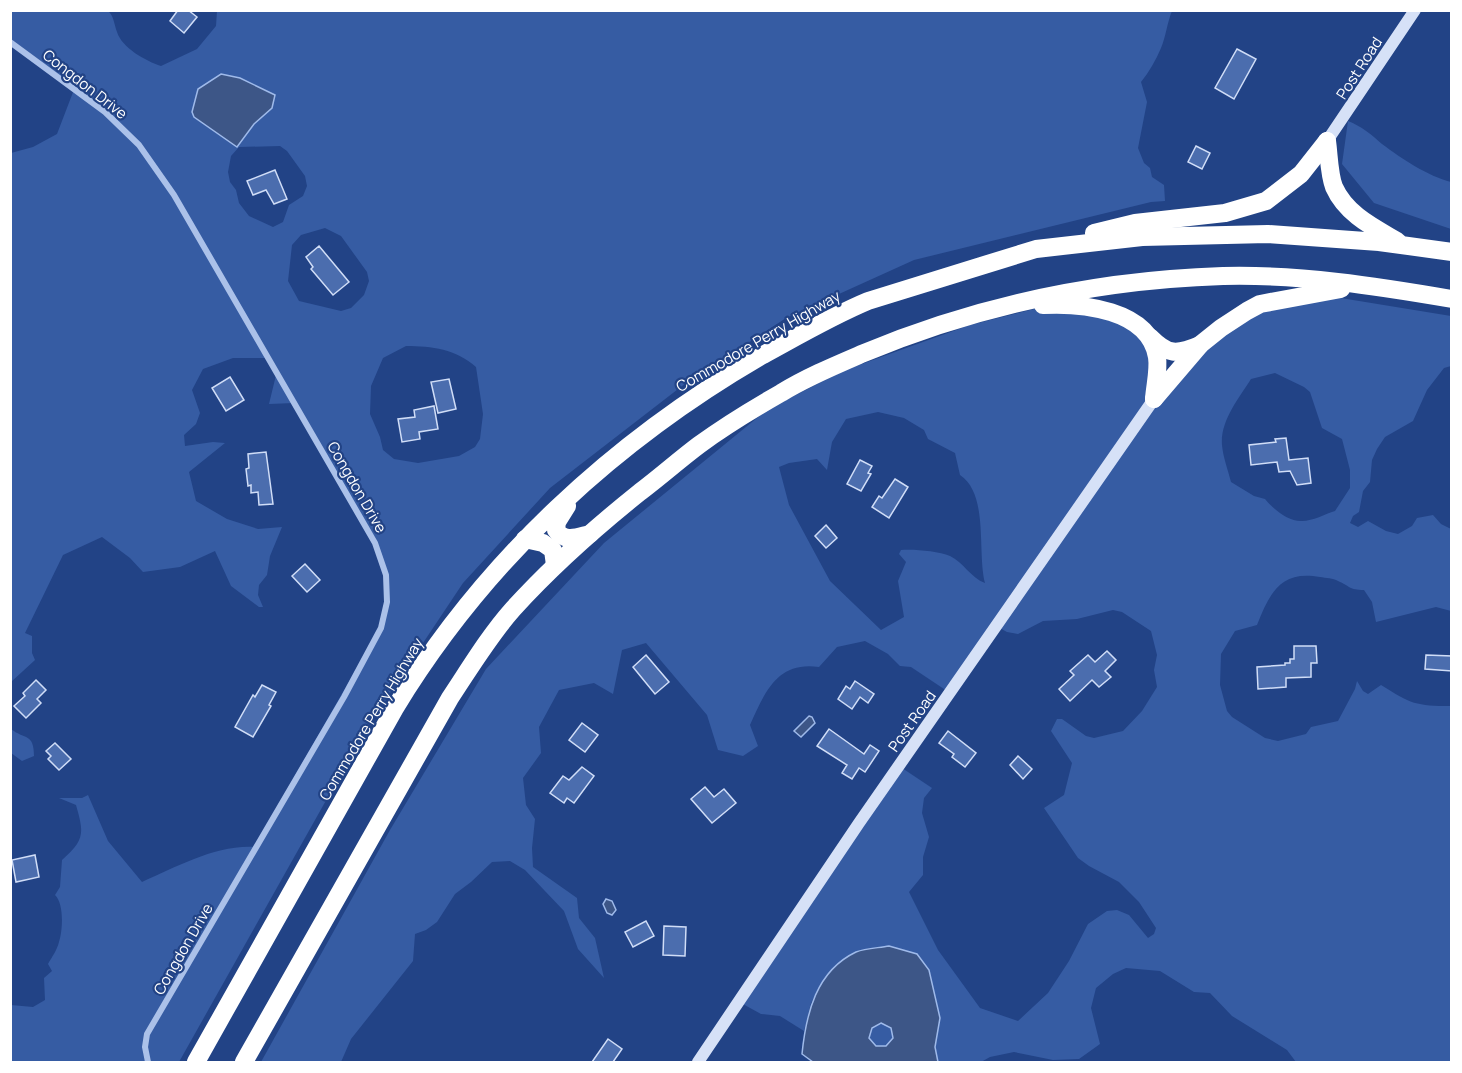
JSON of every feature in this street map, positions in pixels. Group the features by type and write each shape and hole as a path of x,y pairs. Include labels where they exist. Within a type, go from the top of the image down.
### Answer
{"highway":[{"path":"1327,141 1334,186 1343,203 1372,227 1407,246"},
{"path":"1036,249 1135,223 1226,213 1266,201 1301,174 1327,141"},
{"name":"Commodore Perry Highway","path":"196,1062 412,680 463,609 525,539 573,493 634,440 721,379 826,320 868,301 1036,249 1142,237 1268,234 1452,252"},
{"path":"244,1062 450,698 512,611 555,565 591,533 699,445 783,391 880,346 974,313 1045,295 1164,279 1226,276 1323,280 1452,299"},
{"path":"1154,399 1201,344 1221,328 1260,304 1335,290 1374,288"},
{"path":"974,313 1034,305 1064,304 1086,307 1112,312 1127,319 1161,348 1183,352 1201,344"},
{"path":"1148,336 1157,357 1154,399"},
{"path":"573,493 557,522 556,530 563,537 570,538 591,533"},
{"path":"525,539 543,543 553,550 555,565"}],"street":[{"name":"Post Road","path":"1327,141 1415,10"},
{"name":"Congdon Drive","path":"10,42 105,112 139,146 174,195 375,543 386,575 387,602 381,628 344,697 147,1034 148,1062"},
{"name":"Post Road","path":"698,1062 859,823 1154,399"}],"shaded area":[{"path":"11,11 108,11 124,43 148,61 161,66 197,49 216,26 217,11 1172,11 1161,48 1141,82 1147,102 1138,148 1144,163 1150,168 1152,177 1164,185 1165,201 1151,202 914,260 786,318 682,386 550,488 463,583 393,688 324,804 179,1062 11,1062 11,1005 33,1007 45,1000 44,978 52,971 48,964 57,948 61,931 60,904 55,895 60,887 62,860 75,847 81,836 76,805 59,798 82,798 88,795 108,841 142,882 211,853 239,847 254,847 382,624 388,586 376,539 294,403 269,404 277,371 269,358 233,358 203,369 192,390 200,413 196,424 184,435 185,446 213,442 225,443 189,472 196,501 227,519 258,529 282,527 270,556 267,575 259,585 258,595 263,607 259,607 231,586 215,551 180,567 143,572 130,558 102,537 63,555 25,633 32,636 32,653 35,660 11,682 11,153 33,147 57,134 75,87 11,39","holes":["240,78 272,108 254,124 236,147","280,146 287,151 305,176 307,186 303,196 289,205 283,222 273,227 249,216 239,203 228,172 231,156 239,147","325,228 341,236 367,272 369,281 364,295 351,308 341,311 299,301 288,281 292,245 301,235","406,346 425,347 452,352 476,367 483,414 480,439 475,447 459,456 418,463 394,459 383,450 370,414 371,386 383,358"]},
{"path":"221,74 240,78 275,95 272,108 254,124 237,147 194,117 192,112 198,89"},
{"path":"1348,121 1362,128 1415,166 1433,176 1451,182 1451,229 1374,203 1342,164"},
{"path":"1304,292 1451,316 1451,366 1444,368 1427,390 1413,421 1385,437 1377,449 1372,460 1370,482 1363,491 1359,512 1353,516 1350,523 1358,527 1368,521 1386,531 1398,534 1412,526 1417,518 1433,515 1441,524 1451,529 1451,611 1436,607 1376,622 1372,602 1364,590 1352,588 1332,579 1307,576 1286,580 1272,593 1257,625 1235,631 1221,654 1220,685 1227,711 1232,717 1265,738 1278,741 1306,734 1311,727 1338,721 1357,681 1363,691 1368,694 1381,685 1414,703 1451,706 1451,1062 1296,1062 1287,1050 1232,1016 1210,993 1194,992 1160,971 1126,968 1113,974 1096,988 1091,1008 1100,1044 1079,1059 1053,1060 1014,1052 990,1057 981,1062 938,1062 935,1047 940,1017 917,954 889,946 822,982 811,1003 804,1031 780,1016 761,1014 741,1003 899,766 932,788 924,798 922,813 929,837 923,857 923,875 909,892 938,950 980,1008 1018,1021 1048,993 1069,961 1088,924 1107,911 1117,910 1129,915 1148,938 1154,934 1156,928 1139,902 1119,882 1078,858 1044,808 1064,795 1072,763 1051,731 1057,719 1062,719 1086,736 1094,738 1123,731 1142,711 1157,687 1154,670 1157,655 1151,631 1122,612 1113,610 1077,619 1043,621 1018,634 1007,632 996,626 947,691 911,667 900,666 888,654 865,641 837,647 819,667 805,666 793,669 774,681 761,701 750,725 758,746 743,756 718,750 707,715 646,643 622,650 613,694 594,683 559,690 539,727 541,753 523,778 526,805 535,819 533,867 577,898 579,918 595,938 604,978 578,949 564,911 525,870 510,861 492,862 455,894 437,922 415,934 413,961 351,1039 341,1062 261,1062 390,830 486,669 604,543 768,409 845,370 970,325 1054,304 1144,329 1156,389 1201,341","holes":["1275,373 1310,392 1322,428 1342,439 1350,470 1350,488 1335,511 1310,520 1297,521 1287,517 1265,499 1254,496 1231,482 1224,459 1222,436 1227,419 1236,402 1251,379","878,412 904,418 924,430 928,439 955,453 960,475 969,484 979,509 985,583 975,578 950,556 926,551 901,550 899,554 906,562 898,581 904,617 881,630 830,581 789,505 779,467 789,463 817,459 827,470 832,442 846,419"]},
{"path":"809,716 815,723 801,737 794,731"},
{"path":"11,729 30,740 34,756 22,761 11,753"},
{"path":"606,899 612,901 616,910 612,915 607,913 603,904"},
{"path":"889,946 917,954 929,970 940,1018 935,1047 938,1062 813,1062 802,1054 810,1009 822,982 831,970 856,952","holes":["881,1023 891,1028 893,1038 886,1046 876,1046 869,1038 872,1028"]},
{"path":"881,1023 891,1028 893,1038 886,1046 876,1046 869,1038 871,1028"}],"building":[{"path":"178,10 188,10 197,17 184,33 170,21"},
{"path":"1237,49 1256,59 1234,99 1215,88"},
{"path":"1196,146 1210,153 1202,169 1188,162"},
{"path":"275,170 287,199 274,204 266,190 253,195 247,181"},
{"path":"319,246 349,282 333,295 311,269 313,267 306,257"},
{"path":"230,377 244,400 226,411 212,388"},
{"path":"449,379 456,409 438,413 431,382"},
{"path":"434,406 438,429 419,432 420,439 402,442 398,419 415,417 414,410"},
{"path":"1286,438 1289,460 1308,458 1311,483 1297,485 1290,471 1279,472 1277,462 1251,465 1249,445 1276,442 1275,439"},
{"path":"266,452 273,504 259,505 258,492 251,493 251,485 248,486 246,469 249,468 248,454"},
{"path":"860,460 872,466 868,473 871,474 861,491 847,484"},
{"path":"895,479 908,487 889,518 872,507 879,496 882,498"},
{"path":"826,525 837,538 826,548 815,536"},
{"path":"305,564 320,580 307,592 292,576"},
{"path":"1294,646 1316,646 1317,663 1311,663 1311,677 1286,678 1286,687 1258,689 1257,667 1290,663 1290,659 1294,659"},
{"path":"1107,651 1116,660 1105,671 1111,677 1099,687 1092,680 1070,701 1059,689 1074,675 1070,671 1088,655 1095,662"},
{"path":"646,655 669,682 655,694 633,667"},
{"path":"1426,655 1452,656 1452,671 1425,669"},
{"path":"36,680 46,690 37,699 41,703 26,718 14,706 25,696 23,693"},
{"path":"855,681 874,694 868,703 860,697 852,709 838,699 846,686 850,689"},
{"path":"262,685 276,692 269,705 271,706 253,737 235,727 253,695 255,697"},
{"path":"582,723 598,735 585,752 569,740"},
{"path":"829,729 864,754 870,745 879,751 865,772 859,768 852,779 842,773 847,765 817,746"},
{"path":"948,731 976,753 965,767 952,757 954,754 939,743"},
{"path":"55,743 71,759 59,770 48,759 51,756 46,751"},
{"path":"1018,756 1032,769 1023,779 1010,765"},
{"path":"582,767 594,776 574,803 567,798 564,803 550,793 563,776 569,780"},
{"path":"705,787 714,797 724,789 736,803 712,823 691,799"},
{"path":"35,855 39,877 16,882 12,860"},
{"path":"646,921 654,936 633,947 625,932"},
{"path":"664,926 686,927 685,956 663,955"},
{"path":"608,1039 622,1049 613,1062 592,1062"}]}
